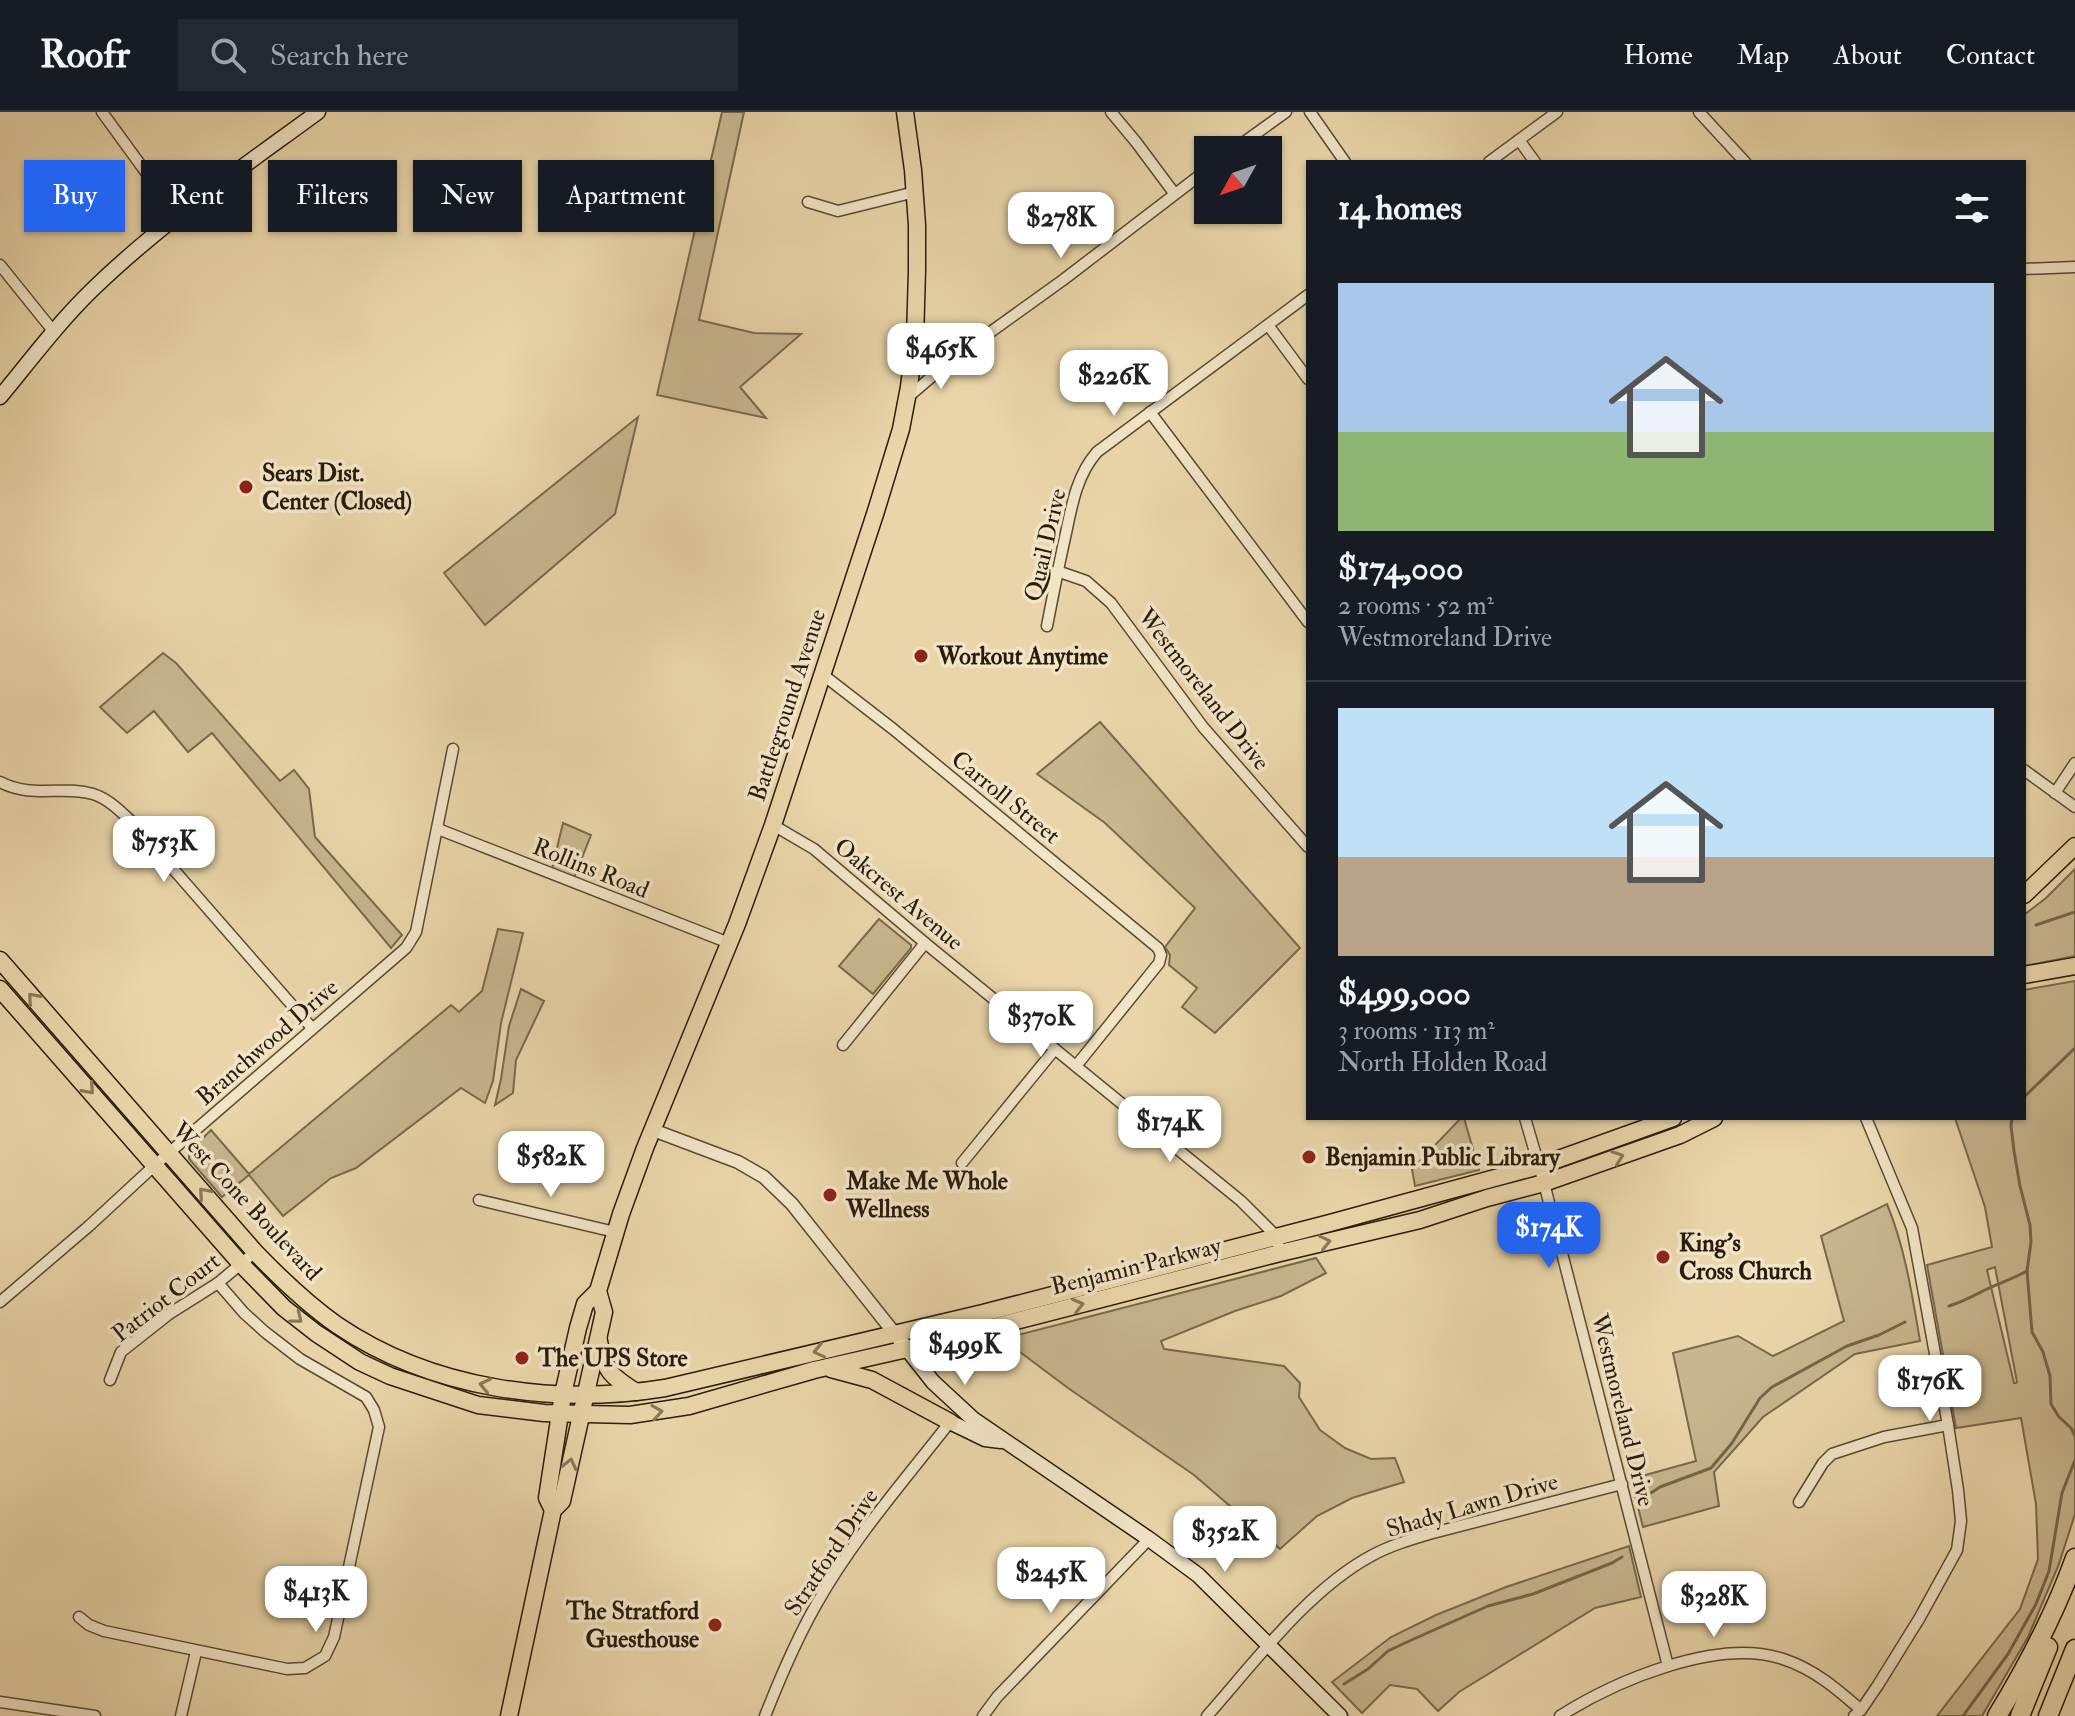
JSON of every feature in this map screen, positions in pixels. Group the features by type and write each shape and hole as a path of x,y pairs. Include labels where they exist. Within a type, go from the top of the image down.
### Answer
{"highway":[{"path":"1997,1716 2048,1624 2075,1558"},
{"path":"2020,1716 2075,1582"},
{"path":"2048,1716 2075,1649"}],"main road":[{"path":"252,160 318,112"},
{"name":"Battleground Avenue","path":"553,1510 547,1498 559,1414 585,1304 598,1291 615,1232 653,1130 773,825 901,429 912,360 917,270 915,192 905,112"},
{"path":"0,397 90,292 158,232"},
{"path":"2026,893 2075,846"},
{"name":"West Cone Boulevard","path":"0,960 255,1252 292,1290 317,1310 340,1327 393,1356 444,1375 513,1390 563,1394"},
{"path":"2026,975 2075,966"},
{"name":"West Cone Boulevard","path":"0,989 241,1264 284,1308 316,1333 360,1362 390,1376 478,1405 559,1414"},
{"name":"Benjamin Parkway","path":"563,1394 665,1388 983,1313 1539,1166 1667,1120"},
{"name":"Benjamin Parkway","path":"559,1414 630,1415 689,1406 826,1368 1420,1220 1471,1202 1544,1183 1680,1135 1710,1120"},
{"name":"Battleground Avenue","path":"509,1716 553,1510 562,1501 604,1312 598,1291"},
{"path":"895,1334 933,1382 973,1419 1198,1575 1340,1716"},
{"path":"598,1337 602,1360 609,1372 636,1392"},
{"path":"826,1368 872,1380 985,1439 1005,1441"}],"street":[{"path":"102,112 141,166"},
{"path":"1111,112 1174,193"},
{"path":"1253,136 1286,112"},
{"path":"1310,112 1344,160"},
{"path":"1492,160 1557,112"},
{"path":"1699,112 1743,160"},
{"path":"1519,140 1534,160"},
{"path":"908,397 950,360 1063,280 1194,179"},
{"path":"808,202 838,211 915,192"},
{"path":"0,265 54,332"},
{"path":"2026,269 2075,267"},
{"name":"Quail Drive","path":"1047,626 1074,496 1089,462 1097,452 1306,296"},
{"path":"1268,325 1306,376"},
{"path":"912,360 939,363 950,360"},
{"path":"1150,412 1306,619"},
{"name":"Westmoreland Drive","path":"1057,571 1086,581 1111,603 1203,727 1306,845"},
{"name":"Carroll Street","path":"822,674 1158,948 1161,955 1159,963 1076,1066"},
{"name":"Branchwood Drive","path":"4,1298 406,948 416,932 453,749"},
{"path":"2055,793 2075,763"},
{"path":"2026,771 2075,807"},
{"path":"0,782 13,788 41,792 77,791 106,800 133,823 312,1028"},
{"name":"Oakcrest Avenue","path":"773,825 814,849 1241,1201 1276,1236"},
{"name":"Rollins Road","path":"438,829 729,943"},
{"path":"843,1045 925,943"},
{"path":"962,1163 1055,1049"},
{"name":"Westmoreland Drive","path":"1526,1120 1668,1666"},
{"path":"1560,1716 1634,1677 1709,1657 1745,1653 1780,1658 1806,1668 1834,1687 1857,1713 1919,1619 1957,1550 1961,1521 1958,1490 1912,1228 1867,1120"},
{"path":"653,1130 738,1162 764,1177 792,1204 895,1334"},
{"path":"479,1200 615,1232"},
{"path":"1276,1236 1280,1253"},
{"name":"Patriot Court","path":"110,1380 121,1352 169,1314 218,1283 255,1252"},
{"path":"79,1617 104,1631 287,1669 305,1668 325,1656 334,1637 379,1427 374,1410 366,1397 300,1359 276,1341 244,1313 218,1283"},
{"path":"0,1284 4,1298"},
{"name":"Stratford Drive","path":"765,1716 800,1633 818,1602 848,1555 950,1422"},
{"path":"1799,1502 1832,1454 1884,1437 1948,1425"},
{"name":"Shady Lawn Drive","path":"1207,1716 1326,1587 1372,1555 1429,1534 1622,1484"},
{"path":"983,1716 997,1697 1149,1539"},
{"path":"181,1716 196,1652"},
{"path":"0,1702 40,1712 95,1716"}],"shaded area":[{"path":"722,112 744,112 699,320 754,333 801,334 740,387 766,418 657,395 694,232 714,232 714,160 711,160"},
{"path":"638,417 615,514 485,625 444,573"},
{"path":"163,653 176,663 280,781 294,770 309,789 315,837 402,935 391,948 212,733 188,752 154,711 127,733 100,707"},
{"path":"1100,722 1300,948 1215,1033 1182,1007 1197,988 1169,965 1170,955 1165,947 1195,908 1105,823 1037,774"},
{"path":"563,823 591,835 574,878 552,869"},
{"path":"2075,869 2075,956 2026,966 2026,913"},
{"path":"879,919 911,948 873,994 839,966"},
{"path":"498,929 523,933 501,1023 493,1081 485,1103 461,1088 356,1168 331,1178 283,1216 249,1175 222,1197 189,1159 189,1152 211,1130 249,1174 451,1005 459,1012 482,991"},
{"path":"2075,981 2075,1514 2059,1564 2028,1637 1982,1716 1937,1716 2020,1609 2038,1559 2036,1504 2021,1418 1956,1428 1927,1265 1992,1247 1985,1207 1956,1120 2026,1120 2026,990","holes":["1995,1267 2017,1382 1987,1270"]},
{"path":"521,989 544,1001 516,1060 513,1093 495,1105 509,1026"},
{"path":"1459,1120 1465,1120 1479,1170 1415,1186 1412,1169"},
{"path":"1887,1204 1903,1254 1920,1341 1855,1354 1763,1417 1714,1472 1719,1506 1643,1527 1631,1479 1696,1461 1673,1353 1738,1336 1773,1356 1844,1321 1821,1236"},
{"path":"1316,1258 1326,1273 1281,1296 1161,1341 1164,1349 1284,1366 1300,1383 1299,1397 1320,1430 1345,1448 1371,1459 1395,1458 1404,1482 1352,1498 1317,1516 1280,1549 1194,1475 1016,1349 1010,1337"},
{"path":"1629,1546 1641,1597 1595,1608 1459,1692 1438,1711 1417,1689 1390,1685 1362,1713 1332,1682 1391,1637 1436,1615 1506,1587"}],"waterway":[{"path":"2036,925 2075,912"},
{"path":"2026,1095 2075,1048"},
{"path":"2012,1120 2020,1186 2030,1225 2027,1271 2032,1332 2043,1352 2050,1376 2051,1404 2075,1436"},
{"path":"1949,1306 2027,1271"},
{"path":"1651,1493 1711,1468 1732,1443 1760,1398 1772,1387 1847,1346 1905,1322"},
{"path":"1963,1716 2008,1654 2036,1604 2049,1571 2062,1493 2075,1460"},
{"path":"1344,1684 1368,1669 1388,1651 1407,1642 1488,1606 1533,1594 1622,1557"}],"place":[{"name":"Sears Dist. Center (Closed)","path":"246,487"},
{"name":"Workout Anytime","path":"921,656"},
{"name":"Benjamin Public Library","path":"1309,1157"},
{"name":"Make Me Whole Wellness","path":"830,1195"},
{"name":"King's Cross Church","path":"1663,1257"},
{"name":"The UPS Store","path":"522,1358"},
{"name":"The Stratford Guesthouse","path":"715,1625"}]}
